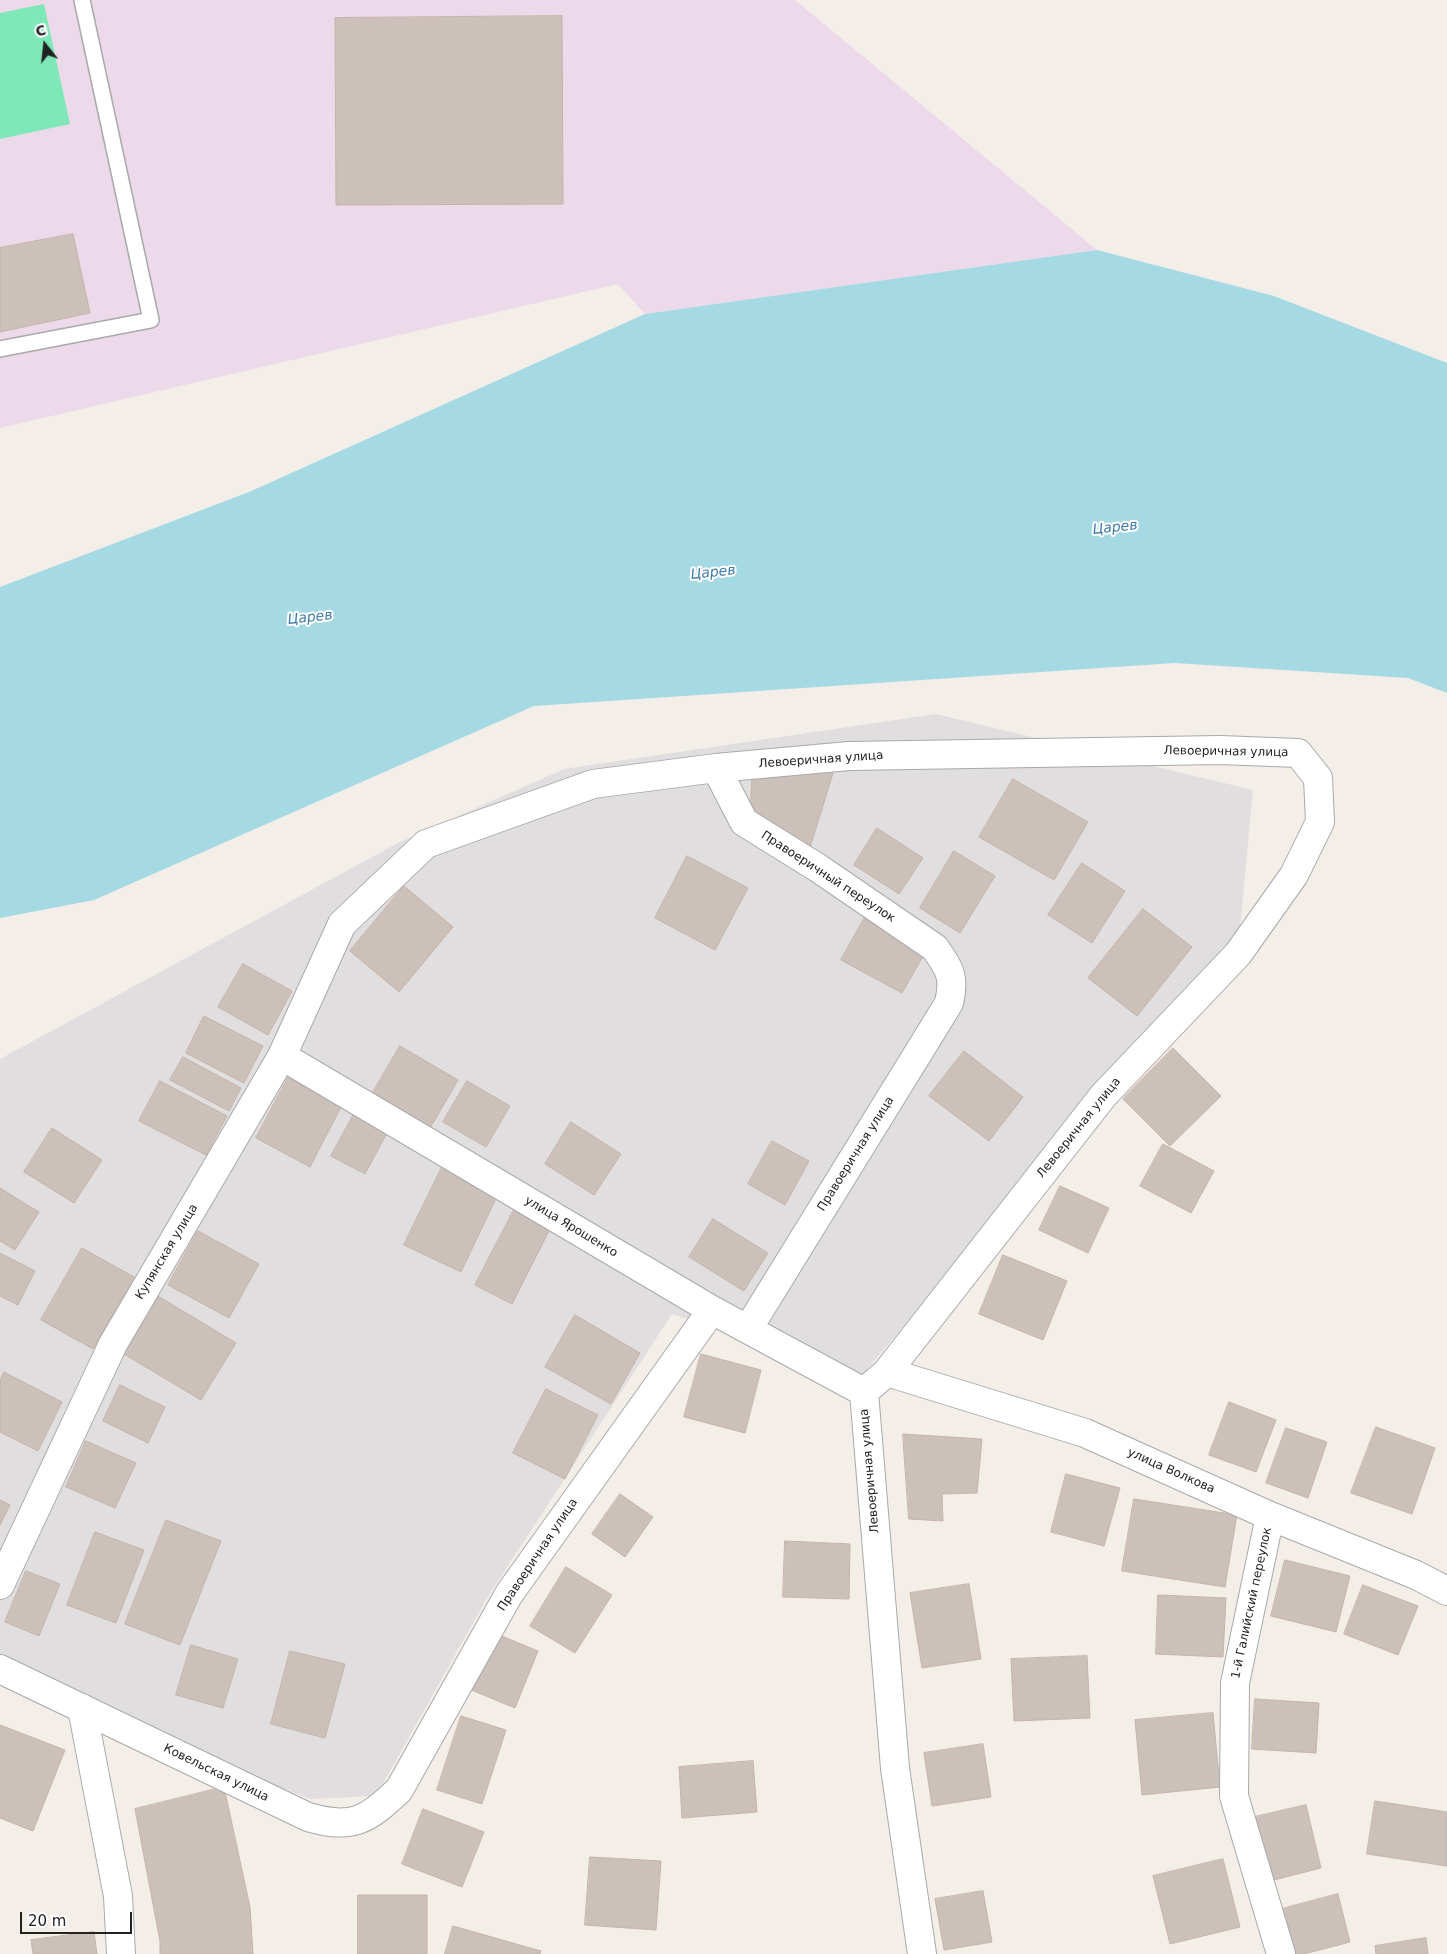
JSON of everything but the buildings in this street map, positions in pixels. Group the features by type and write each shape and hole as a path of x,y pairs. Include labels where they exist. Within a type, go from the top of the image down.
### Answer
{"street":[{"name":"Левоеричная улица","path":"342,924 426,844 593,784 716,768 849,756 1220,750 1298,754 1318,778 1320,822 1294,875 1238,954 1103,1096 888,1372 864,1392 895,1768 922,1954"},
{"name":"Правоеричный переулок","path":"716,768 744,822 818,868 935,948 945,961 952,975"},
{"name":"Купянская улица","path":"3,1572 113,1344 282,1056 342,924"},
{"name":"Правоеричная улица","path":"748,1330 949,1003 952,975"},
{"name":"улица Ярошенко","path":"282,1056 712,1310 864,1392"},
{"name":"Правоеричная улица","path":"353,1822 380,1808 399,1790 509,1594 712,1310"},
{"name":"улица Волкова","path":"888,1372 1085,1433 1270,1516 1416,1576 1447,1591"},
{"name":"1-й Галийский переулок","path":"1270,1516 1235,1683 1234,1796 1281,1954"},
{"name":"Ковельская улица","path":"0,1669 308,1817 330,1823 353,1822"},
{"path":"82,1708 118,1896 121,1954"}],"lane":[{"path":"0,349 151,320 82,0"}],"shaded area":[{"path":"0,0 795,0 1097,250 645,314 618,284 0,428"},
{"path":"936,714 1253,790 1240,928 863,1374 672,1314 487,1598 376,1796 311,1799 0,1684 0,1059 398,843 564,769"}],"green space":[{"path":"44,4 70,124 0,139 0,13"}],"water":[{"name":"Царев","path":"1097,250 1274,296 1447,363 1447,693 1408,678 1175,663 534,706 94,900 0,918 0,587 249,492 645,314"}]}
